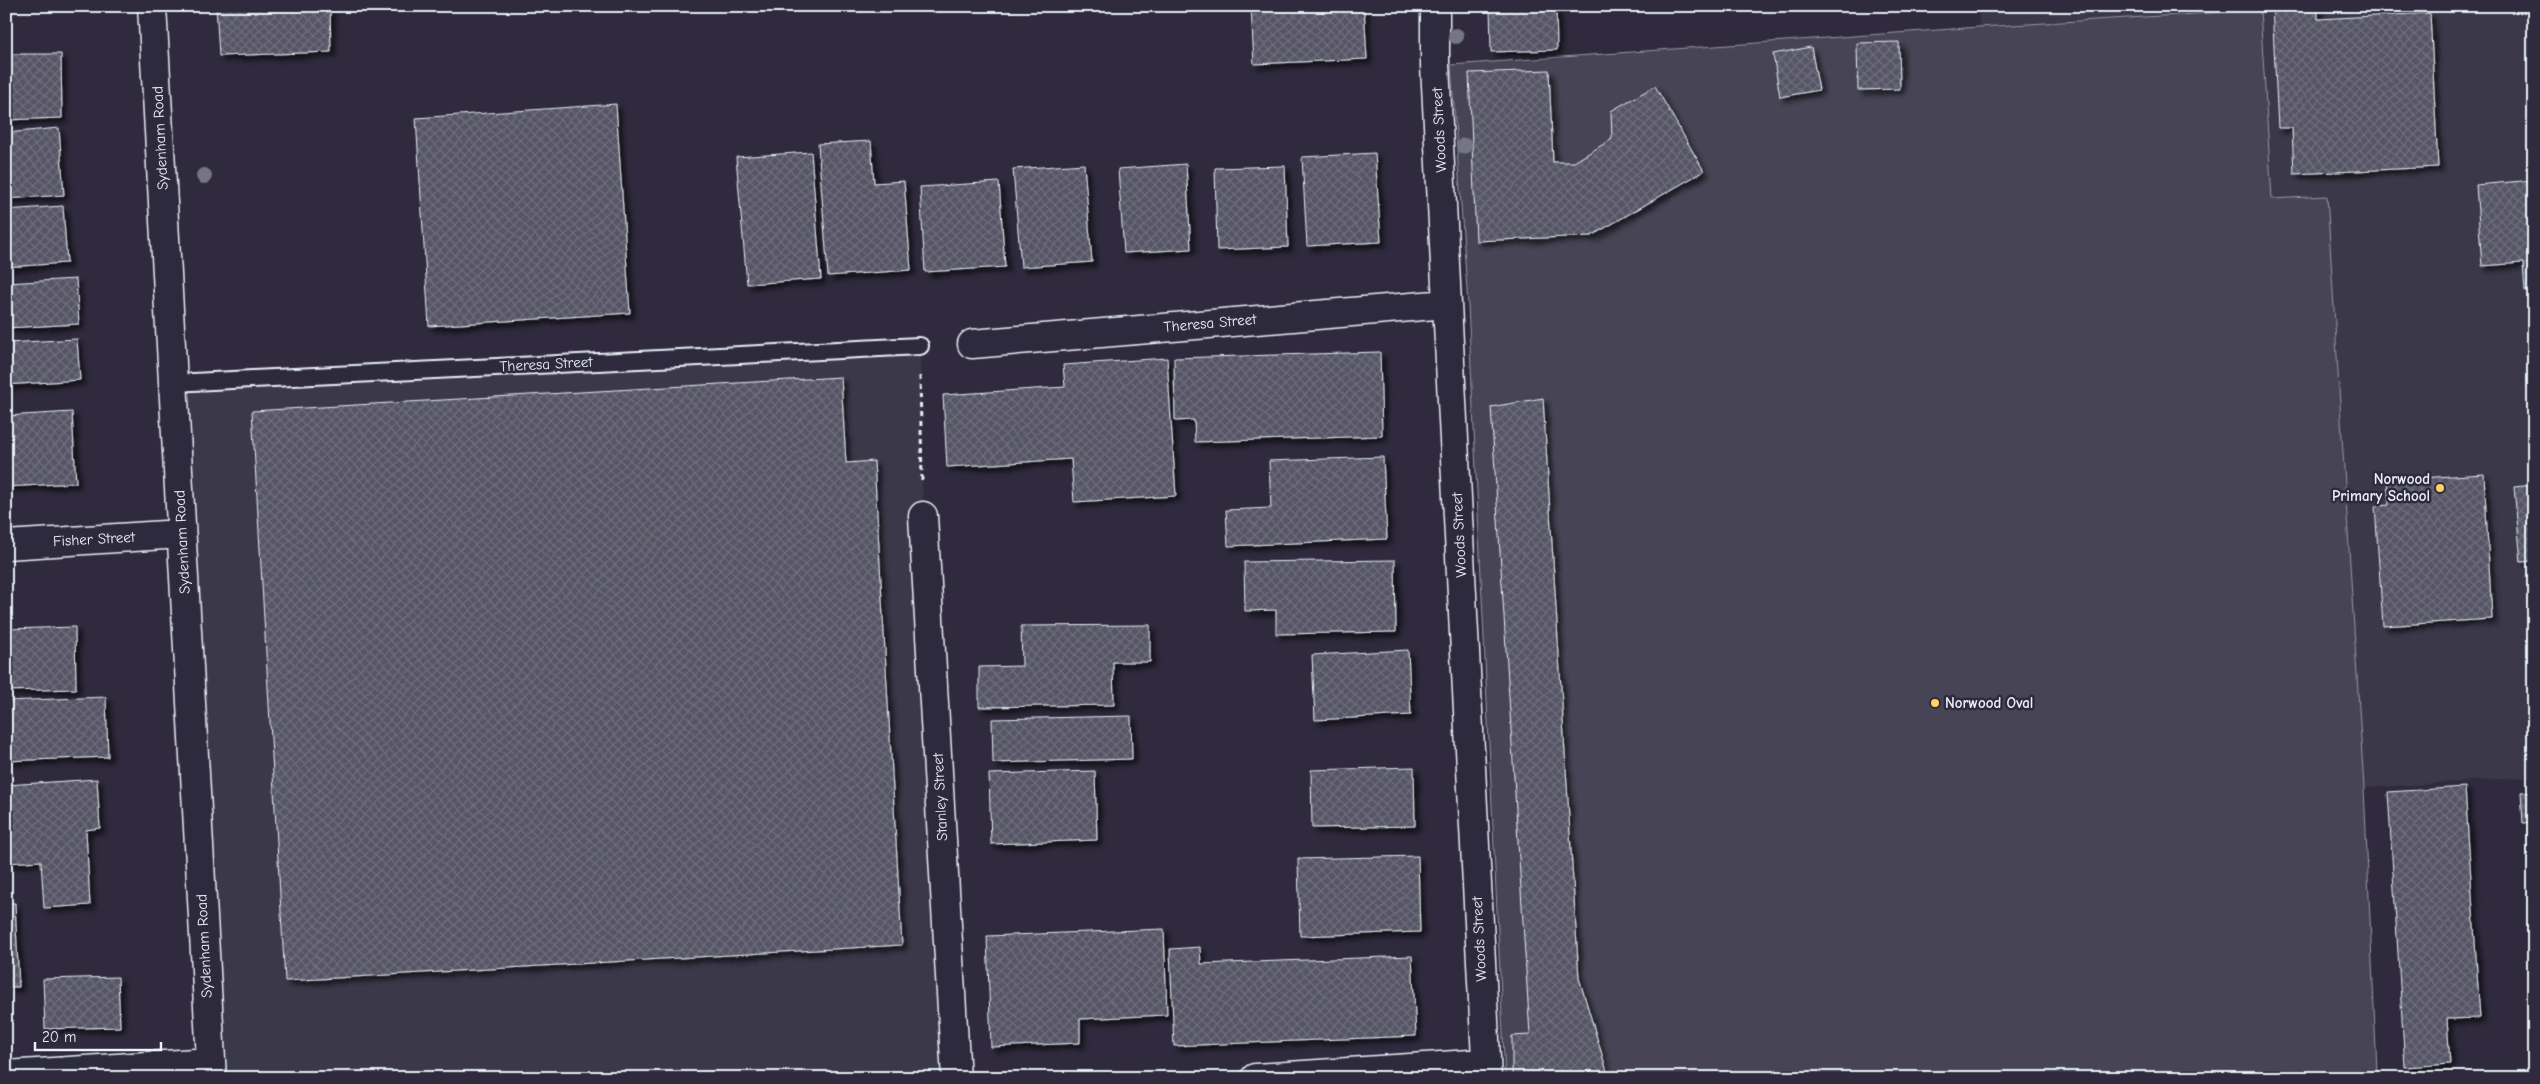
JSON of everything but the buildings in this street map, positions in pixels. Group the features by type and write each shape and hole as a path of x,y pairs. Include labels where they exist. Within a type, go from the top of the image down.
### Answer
{"street":[{"name":"Sydenham Road","path":"152,6 211,1070"},
{"name":"Woods Street","path":"1435,6 1447,304 1486,1070"},
{"name":"Theresa Street","path":"972,344 1447,304"},
{"name":"Stanley Street","path":"923,516 956,1078"},
{"name":"Fisher Street","path":"6,545 181,534"},
{"path":"6,1074 211,1070"},
{"path":"1255,1078 1486,1070"}],"lane":[{"name":"Theresa Street","path":"173,383 920,346"}],"path":[{"path":"920,346 923,516"}],"shaded area":[{"name":"Norwood Primary School","path":"1979,6 2534,6 2534,777 2364,788 2327,196 2272,199 2260,11 1979,27"},
{"name":"Norwood Oval","path":"2260,10 2272,199 2327,196 2364,788 2377,1072 2373,1078 1505,1078 1468,304 1451,65 1979,27"},
{"path":"920,346 923,516 956,1078 212,1078 173,383"}],"place":[{"name":"Norwood Primary School","path":"2440,488"},
{"name":"Norwood Oval","path":"1935,703"}]}
